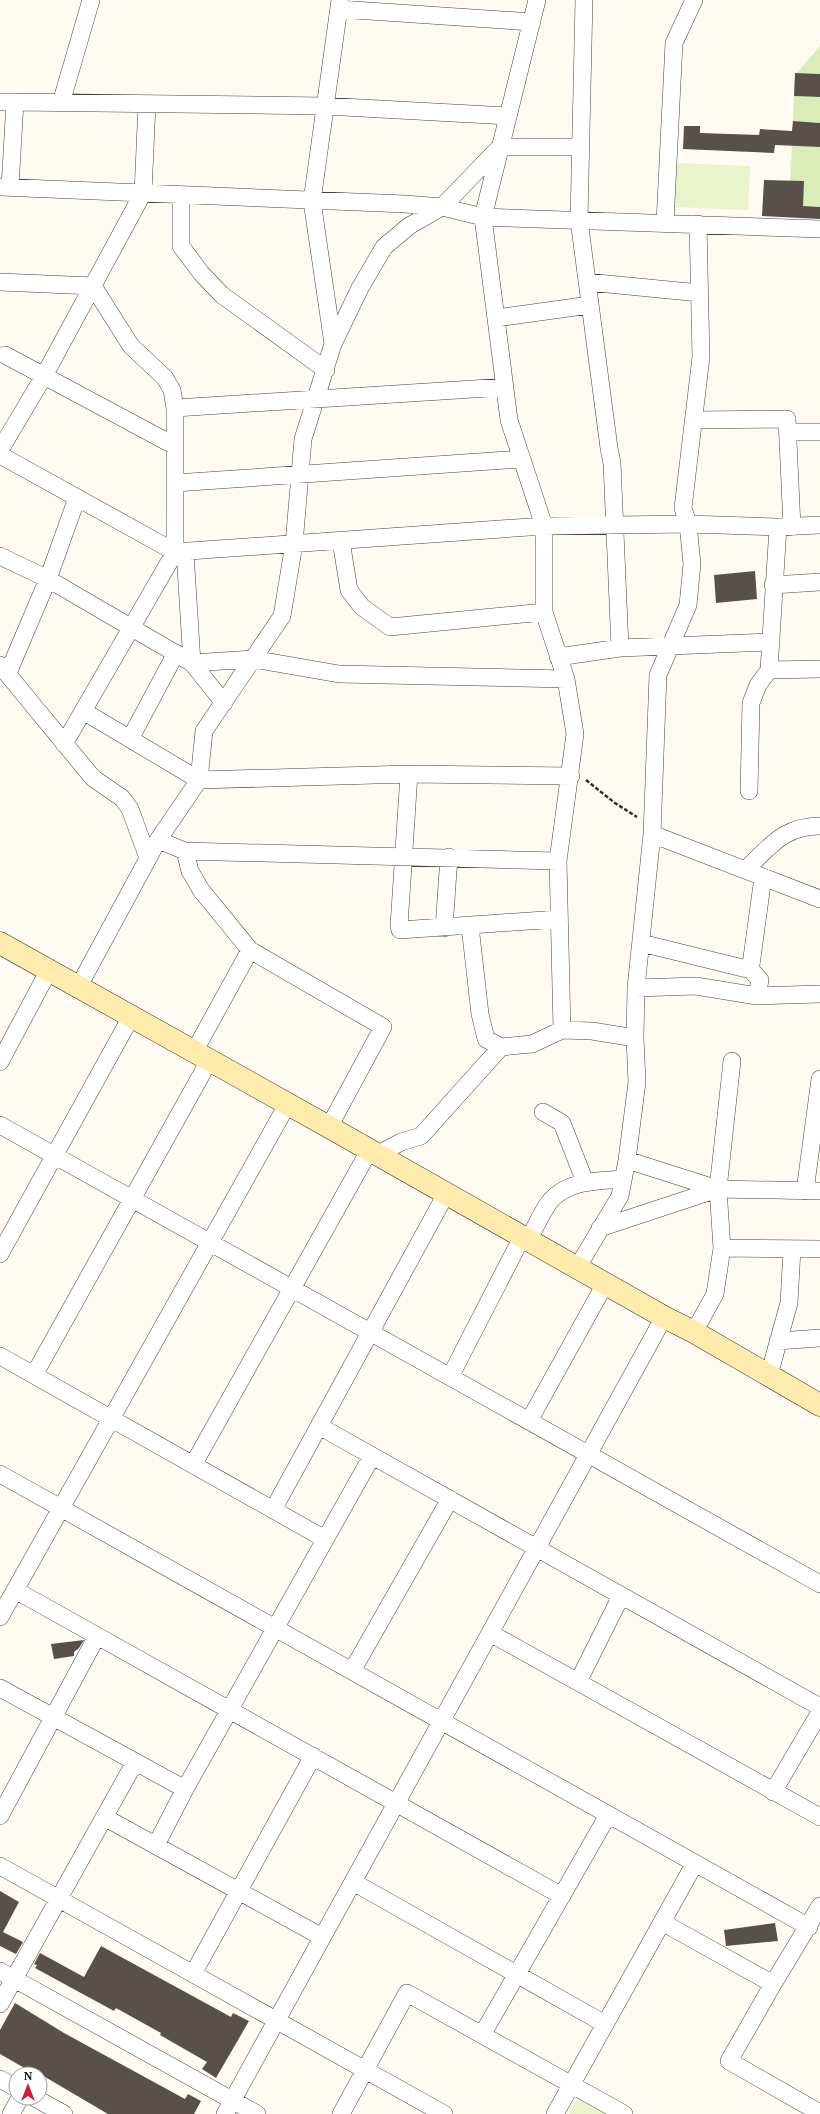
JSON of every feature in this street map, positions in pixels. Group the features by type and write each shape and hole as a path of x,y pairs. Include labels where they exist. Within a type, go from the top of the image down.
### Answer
{"street":[{"path":"61,103 91,0"},
{"path":"537,0 483,217 509,420 544,526 544,612 566,679 575,734 558,861 558,919 562,1030"},
{"path":"584,0 579,220 612,463 616,524 620,648"},
{"path":"665,223 674,43 694,0"},
{"path":"333,344 312,201 339,4 532,22"},
{"path":"508,116 325,106 8,102 5,187 405,204 442,207 483,217 820,229"},
{"path":"0,450 44,376 143,193 147,104"},
{"path":"79,986 158,840 199,780 204,731 282,616 294,544 303,439 333,344 360,288 384,247 409,226 442,207 500,147 580,147"},
{"path":"181,195 181,246 201,273 222,295 326,370"},
{"path":"577,1268 620,1196 627,1160 637,1082 635,1038 636,988 652,828 658,675 672,647 688,605 692,564 688,524 683,508 701,357 698,224"},
{"path":"0,282 93,286"},
{"path":"587,282 700,293"},
{"path":"93,286 131,346 165,378 172,390 176,408 175,483 180,552 192,663"},
{"path":"496,318 590,305"},
{"path":"5,355 175,446"},
{"path":"176,408 505,387"},
{"path":"694,420 787,419 788,432 785,527 773,585 769,670 758,685 751,703 749,792"},
{"path":"788,432 820,432"},
{"path":"0,455 77,498 180,552 544,526 688,524 785,527 820,525"},
{"path":"175,483 522,459"},
{"path":"77,498 48,580 4,669 93,778 122,798 130,809 148,858"},
{"path":"341,541 349,590 362,607 390,627 544,612"},
{"path":"64,744 132,627 180,552"},
{"path":"0,556 48,580 132,627 192,663 224,703"},
{"path":"773,585 820,582"},
{"path":"558,657 620,648 771,642"},
{"path":"130,739 176,653"},
{"path":"192,663 253,659 339,674 566,679"},
{"path":"769,670 820,669"},
{"path":"83,711 199,780 409,774 571,772"},
{"path":"409,774 399,926 400,930 558,919"},
{"path":"745,870 785,833 808,826 820,826"},
{"path":"652,828 763,878 820,899"},
{"path":"158,840 185,851 404,855 558,861"},
{"path":"185,851 190,871 201,890 250,950 383,1027 329,1127"},
{"path":"444,928 449,857"},
{"path":"751,970 763,878"},
{"path":"470,926 480,1014 486,1039 501,1047 532,1044 562,1030 592,1031 635,1038"},
{"path":"0,943 329,1127 604,1284 694,1332 820,1405"},
{"path":"641,943 751,970 760,980 757,996"},
{"path":"34,1375 133,1199 202,1056 250,950"},
{"path":"0,1062 49,970"},
{"path":"636,988 696,986 757,996 820,994"},
{"path":"2,1248 55,1156 131,1017"},
{"path":"193,1465 292,1288 373,1153 421,1136 501,1047"},
{"path":"694,1332 715,1294 722,1248 718,1190 732,1061"},
{"path":"627,1160 718,1190 813,1191 820,1079"},
{"path":"0,1617 287,1104"},
{"path":"543,1112 562,1123 584,1182"},
{"path":"0,1125 820,1584"},
{"path":"450,1377 525,1239 551,1201 566,1188 584,1182 623,1179"},
{"path":"600,1228 718,1190"},
{"path":"273,1510 446,1194"},
{"path":"722,1248 820,1249"},
{"path":"769,1375 788,1302 792,1249"},
{"path":"529,1421 604,1284"},
{"path":"229,2107 664,1317"},
{"path":"778,1341 820,1338"},
{"path":"0,1356 325,1539"},
{"path":"319,1426 820,1707"},
{"path":"156,1845 185,1789 372,1456"},
{"path":"0,1474 809,1927"},
{"path":"352,1671 450,1499"},
{"path":"15,1590 562,1896"},
{"path":"578,1682 621,1596"},
{"path":"490,1633 820,1817"},
{"path":"0,1816 97,1636"},
{"path":"0,1688 185,1789"},
{"path":"773,1792 820,1712"},
{"path":"193,1974 312,1756"},
{"path":"0,2004 7,1975 59,1899 135,1762"},
{"path":"482,2035 608,1815"},
{"path":"104,1817 322,1937"},
{"path":"555,2114 695,1863"},
{"path":"0,1866 444,2114"},
{"path":"353,1882 605,2024"},
{"path":"820,1906 729,2061 820,2113"},
{"path":"662,1922 773,1984"},
{"path":"7,1975 229,2107 256,2114"},
{"path":"341,2114 407,1993 571,2086 624,2114"},
{"path":"48,2105 64,2114"}],"path":[{"path":"571,772 652,828"}],"green space":[{"path":"820,46 820,74 797,73"},
{"path":"794,96 820,97 820,123 793,121"},
{"path":"792,145 820,147 820,207 803,206 790,181"},
{"path":"676,163 750,166 748,210 674,207"},
{"path":"577,2099 605,2114 569,2114"}],"building":[{"path":"795,73 820,74 820,97 794,96"},
{"path":"793,121 820,123 820,147 775,145 774,153 683,149 684,126 700,126 700,133 759,135 760,129 792,131"},
{"path":"764,180 804,181 803,206 820,207 820,219 762,216"},
{"path":"755,571 757,599 716,603 714,575"},
{"path":"84,1640 79,1648 74,1652 74,1656 54,1659 51,1644"},
{"path":"0,1891 19,1902 3,1932 23,1942 16,1954 0,1946"},
{"path":"775,1923 778,1941 726,1946 724,1930"},
{"path":"101,1946 231,2017 233,2013 249,2021 216,2078 202,2069 207,2062 160,2035 161,2033 116,2008 114,2011 35,1968 37,1965 34,1964 40,1953 84,1977"},
{"path":"15,2003 64,2033 185,2099 188,2094 201,2101 194,2114 108,2114 48,2079 48,2066 21,2066 0,2054 0,2030"}]}
